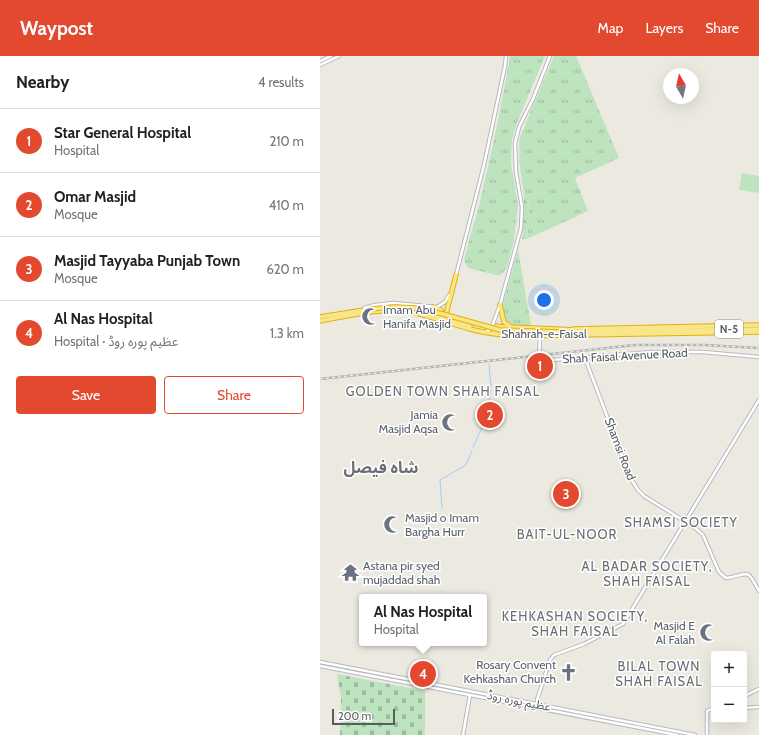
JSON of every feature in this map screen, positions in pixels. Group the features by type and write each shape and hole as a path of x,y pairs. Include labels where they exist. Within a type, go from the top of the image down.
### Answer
{"highway":[{"path":"456,275 446,314 449,319 484,332"},
{"path":"500,305 504,322 511,327 520,328 759,329"},
{"name":"Shahrah-e-Faisal","path":"320,317 370,309 396,307 415,308 443,314 500,330 562,332 699,331"},
{"path":"433,307 441,310 442,314 439,316"},
{"name":"Shahrah-e-Faisal","path":"320,321 372,312 395,311 410,312 484,332 516,336 699,331"},
{"path":"410,312 420,312 439,316 457,322"},
{"path":"516,336 496,333 494,328 497,326 515,329 520,328"},
{"path":"574,329 580,332"},
{"name":"N-5","path":"699,331 759,329"}],"main road":[{"path":"320,61 331,56"},
{"path":"320,64 339,56"},
{"path":"356,311 375,305 393,303 433,307 441,304 448,298 456,275 483,173 506,56"},
{"path":"484,332 491,329 500,305 521,228 522,207 516,172 516,143 520,127 550,56"},
{"name":"Shah Faisal Avenue Road","path":"540,336 539,361 632,353 667,352 703,352 759,357"},
{"name":"Shamsi Road","path":"585,358 633,484 644,496 694,527 703,535 722,576 726,578 745,573 749,574 759,591"},
{"path":"537,705 537,700 550,660 554,655 584,644 623,624 759,400"},
{"name":"عظیم پورہ روڈ","path":"320,662 695,735"},
{"name":"عظیم پورہ روڈ","path":"320,666 677,735"},
{"path":"747,695 759,689"},
{"path":"463,735 470,695"},
{"path":"747,708 759,708"},
{"path":"707,735 707,711 711,710"}],"green space":[{"path":"510,56 545,56 516,125 512,140 511,163 518,205 514,240 507,268 500,276 468,268 464,261 480,202 500,111"},
{"path":"554,56 576,56 619,158 575,178 588,211 527,239 529,220 528,193 524,193 521,179 519,158 520,137"},
{"path":"742,173 759,176 759,193 739,190"},
{"path":"524,193 528,193 529,220 527,239 522,239"},
{"path":"518,250 531,327 509,325 503,318 502,307"},
{"path":"337,674 425,691 425,735 340,735 341,697"}],"waterway":[{"path":"489,364 491,387"},
{"path":"487,413 491,390"},
{"path":"473,447 485,418"},
{"path":"442,508 440,480 466,465 472,451"}],"railway":[{"path":"320,379 635,345 705,345 759,348"}],"place":[{"name":"Imam Abu Hanifa Masjid","path":"370,317"},
{"name":"Star General Hospital","path":"540,366"},
{"name":"Omar Masjid","path":"490,415"},
{"name":"Jamia Masjid Aqsa","path":"451,422"},
{"name":"Masjid Tayyaba Punjab Town","path":"566,494"},
{"name":"Masjid o Imam Bargha Hurr","path":"392,525"},
{"name":"Astana pir syed mujaddad shah","path":"350,573"},
{"name":"Masjid E Al Falah","path":"708,633"},
{"name":"Rosary Convent Kehkashan Church","path":"569,672"},
{"name":"Al Nas Hospital","path":"423,674"}],"district":[{"name":"GOLDEN TOWN SHAH FAISAL","path":"443,391"},
{"name":"شاہ فیصل","path":"381,467"},
{"name":"SHAMSI SOCIETY","path":"681,522"},
{"name":"BAIT-UL-NOOR","path":"567,534"},
{"name":"AL BADAR SOCIETY, SHAH FAISAL","path":"647,574"},
{"name":"KEHKASHAN SOCIETY, SHAH FAISAL","path":"575,624"},
{"name":"BILAL TOWN SHAH FAISAL","path":"659,674"}]}
